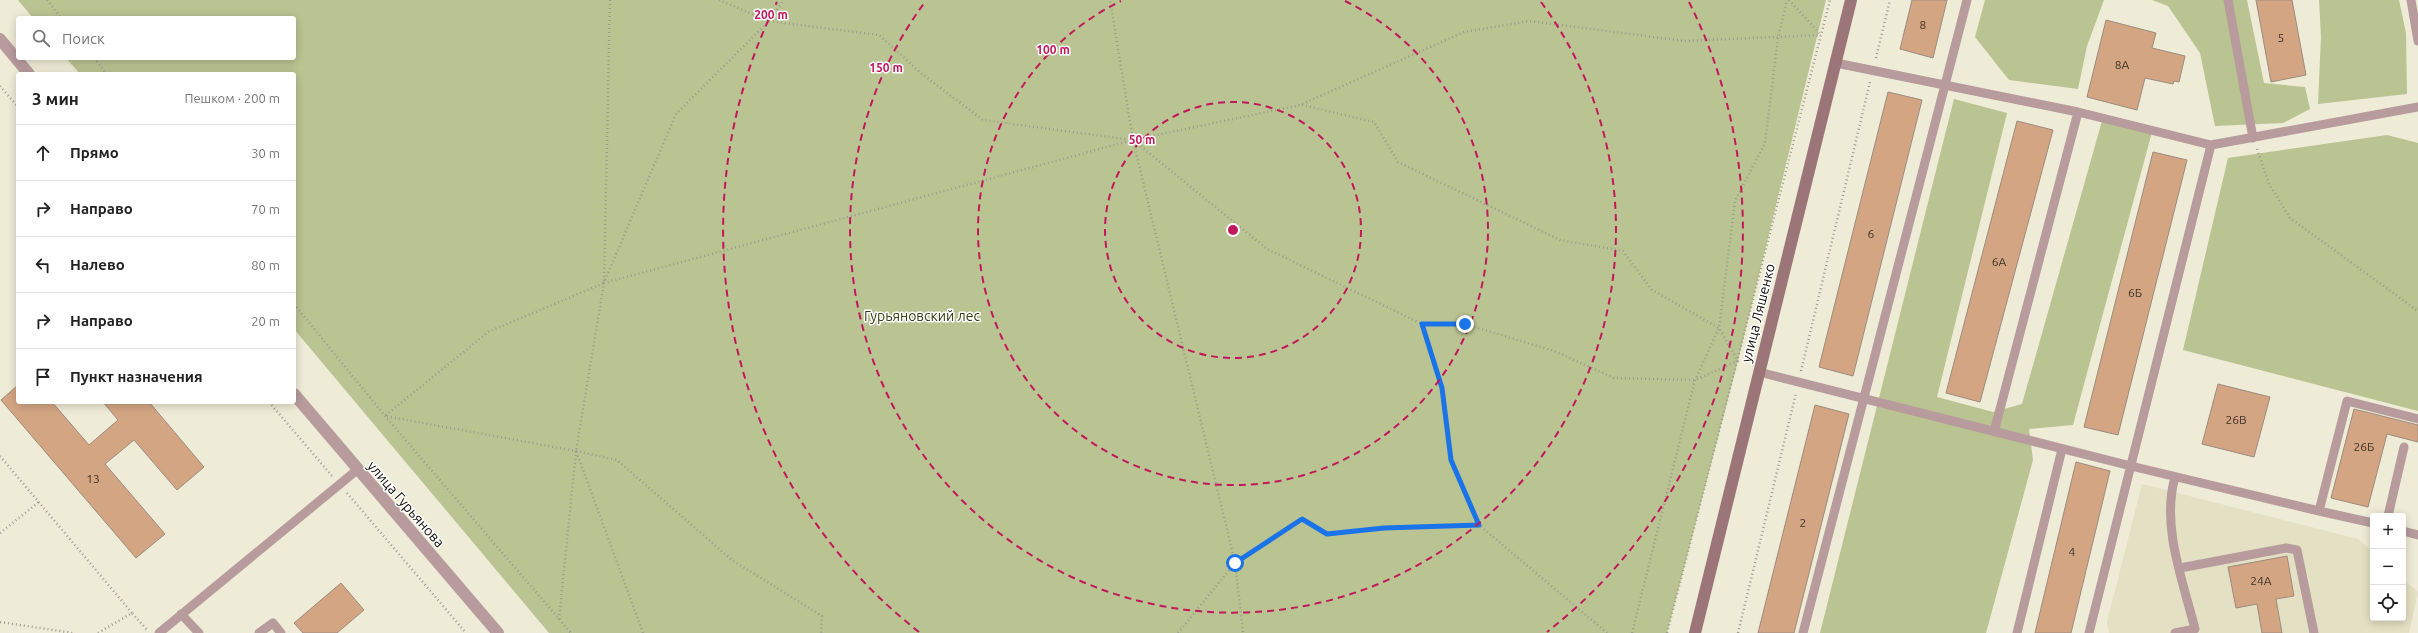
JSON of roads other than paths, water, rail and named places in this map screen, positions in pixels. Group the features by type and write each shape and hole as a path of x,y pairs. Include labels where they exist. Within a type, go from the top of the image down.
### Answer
{"main road":[{"name":"улица Ляшенко","path":"1695,633 1851,0"}],"street":[{"path":"0,39 16,58"},
{"path":"17,60 27,72"},
{"name":"улица Гурьянова","path":"296,396 357,470 498,633"}],"lane":[{"path":"1803,633 1947,84 1967,0"},
{"path":"2228,0 2253,138"},
{"path":"2411,0 2418,42"},
{"path":"1836,63 1873,69 2078,112 2211,145 2418,107"},
{"path":"1994,432 2078,112"},
{"path":"2089,633 2211,145"},
{"path":"1759,372 2175,477 2370,522"},
{"path":"2319,511 2347,401 2418,419"},
{"path":"2389,513 2404,447"},
{"path":"2017,633 2062,449"},
{"path":"159,633 357,470"},
{"path":"2175,477 2171,491 2171,533 2195,629 2175,633"},
{"path":"2406,532 2418,535"},
{"path":"2180,568 2286,548 2297,550 2314,633"},
{"path":"181,614 198,633"},
{"path":"259,633 273,623 281,633"}],"park label":[{"name":"Гурьяновский лес","path":"922,316"}]}
